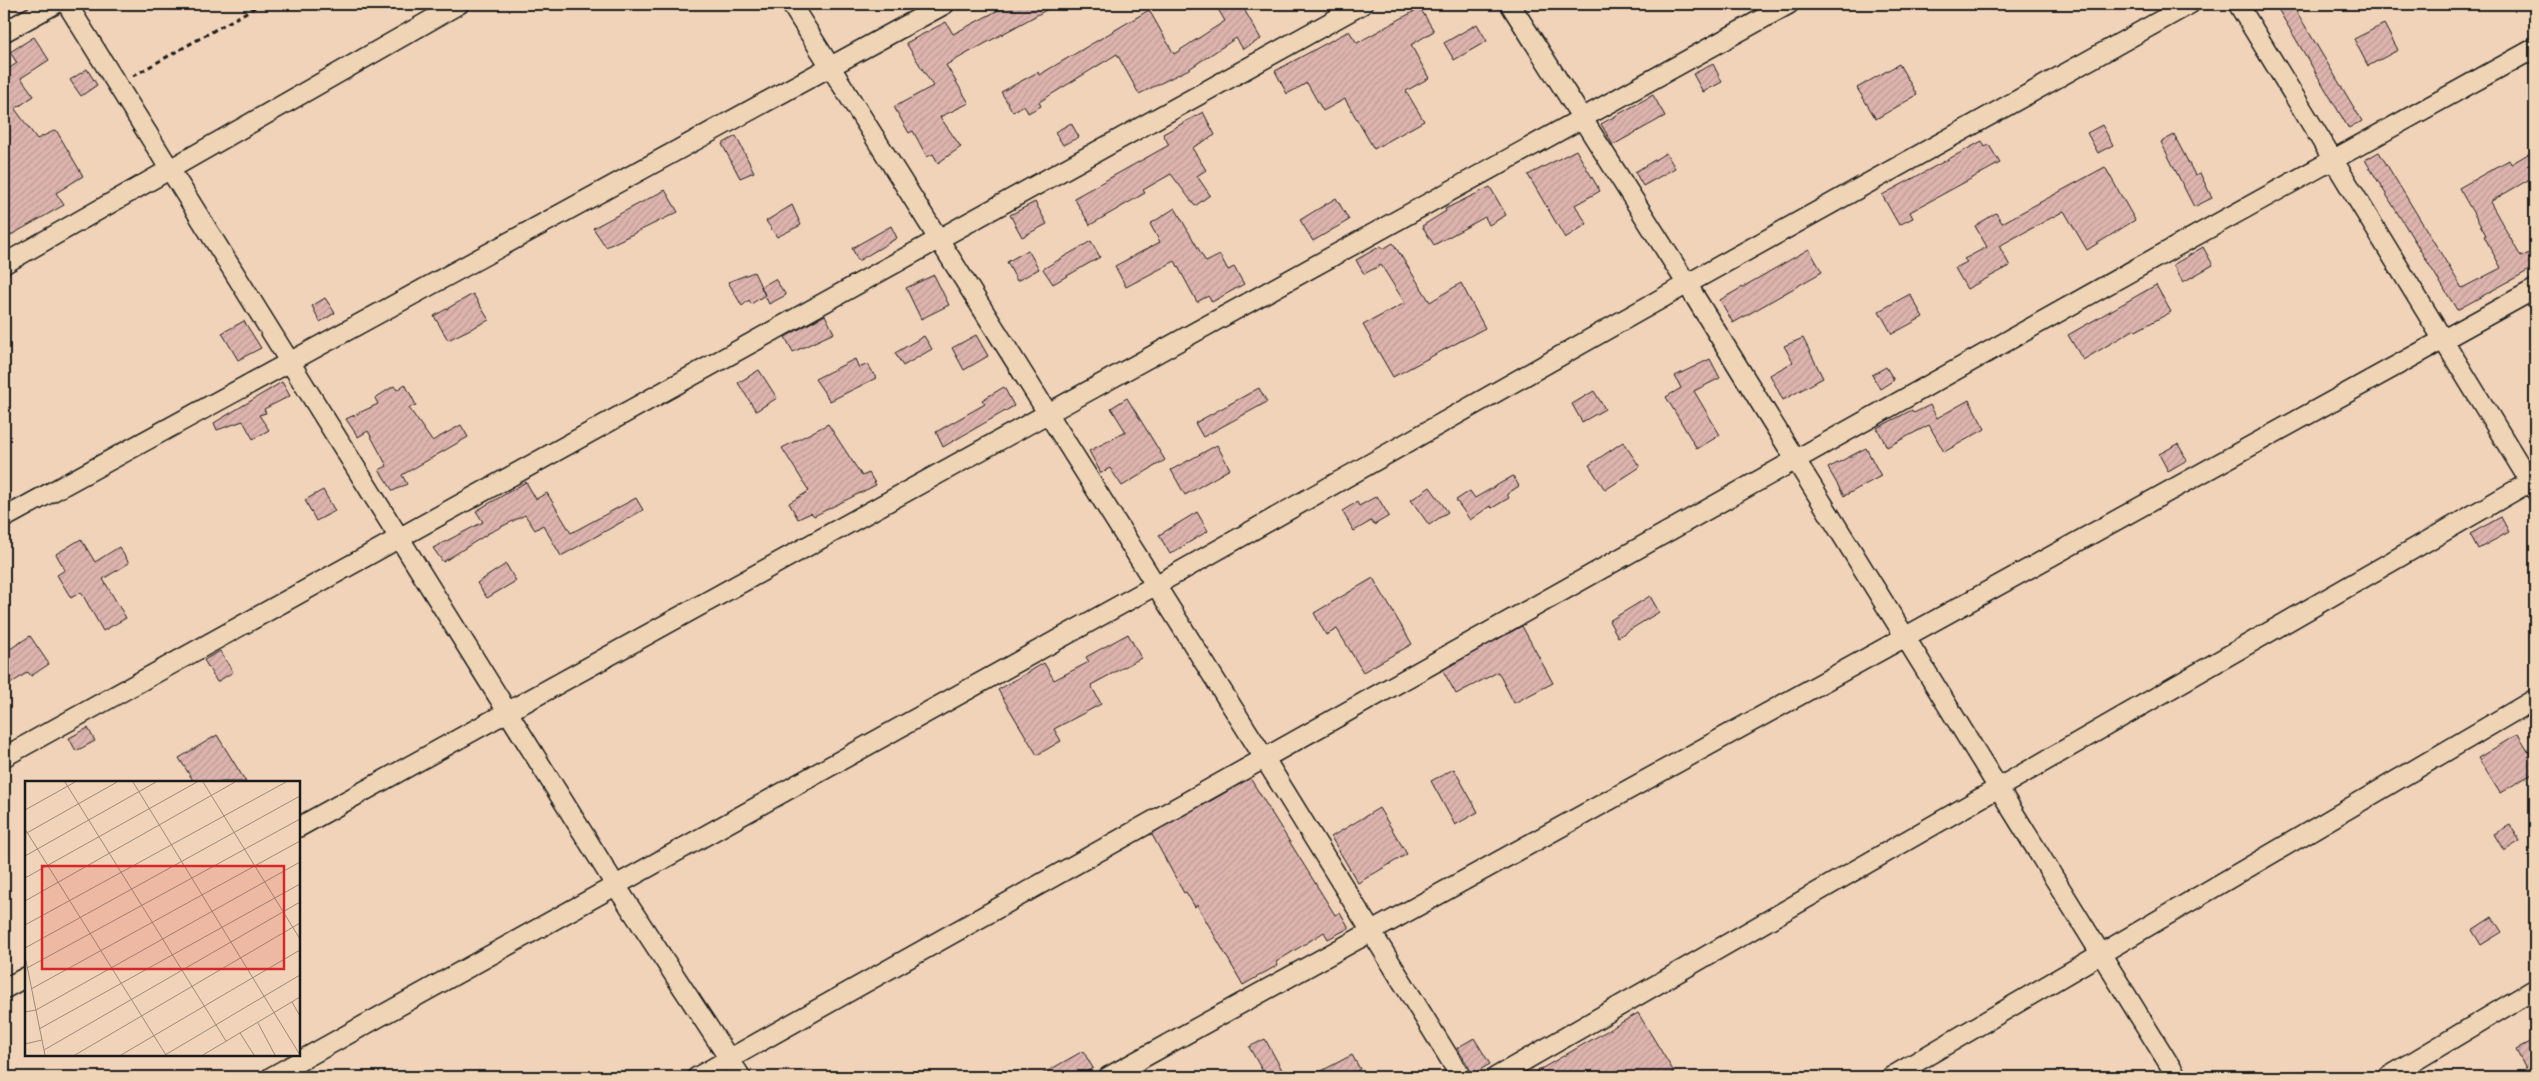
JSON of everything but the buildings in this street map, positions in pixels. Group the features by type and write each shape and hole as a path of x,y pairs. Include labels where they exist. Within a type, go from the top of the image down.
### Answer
{"street":[{"path":"4,32 55,4"},
{"path":"67,4 616,886 741,1077"},
{"path":"4,264 459,4"},
{"path":"791,4 1263,756 1461,1077"},
{"path":"4,518 944,4"},
{"path":"4,756 938,237 1363,4"},
{"path":"1510,4 1687,284 1793,459 2177,1077"},
{"path":"300,826 1789,4"},
{"path":"272,1077 1156,585 1687,284 2190,4"},
{"path":"1496,1077 2533,483 2238,4"},
{"path":"697,1077 1263,756 1793,459 2535,48"},
{"path":"1108,1077 2535,289"},
{"path":"1891,1077 2535,699"},
{"path":"4,989 25,977"},
{"path":"2388,1077 2535,989"}],"path":[{"path":"117,85 261,4"}]}
